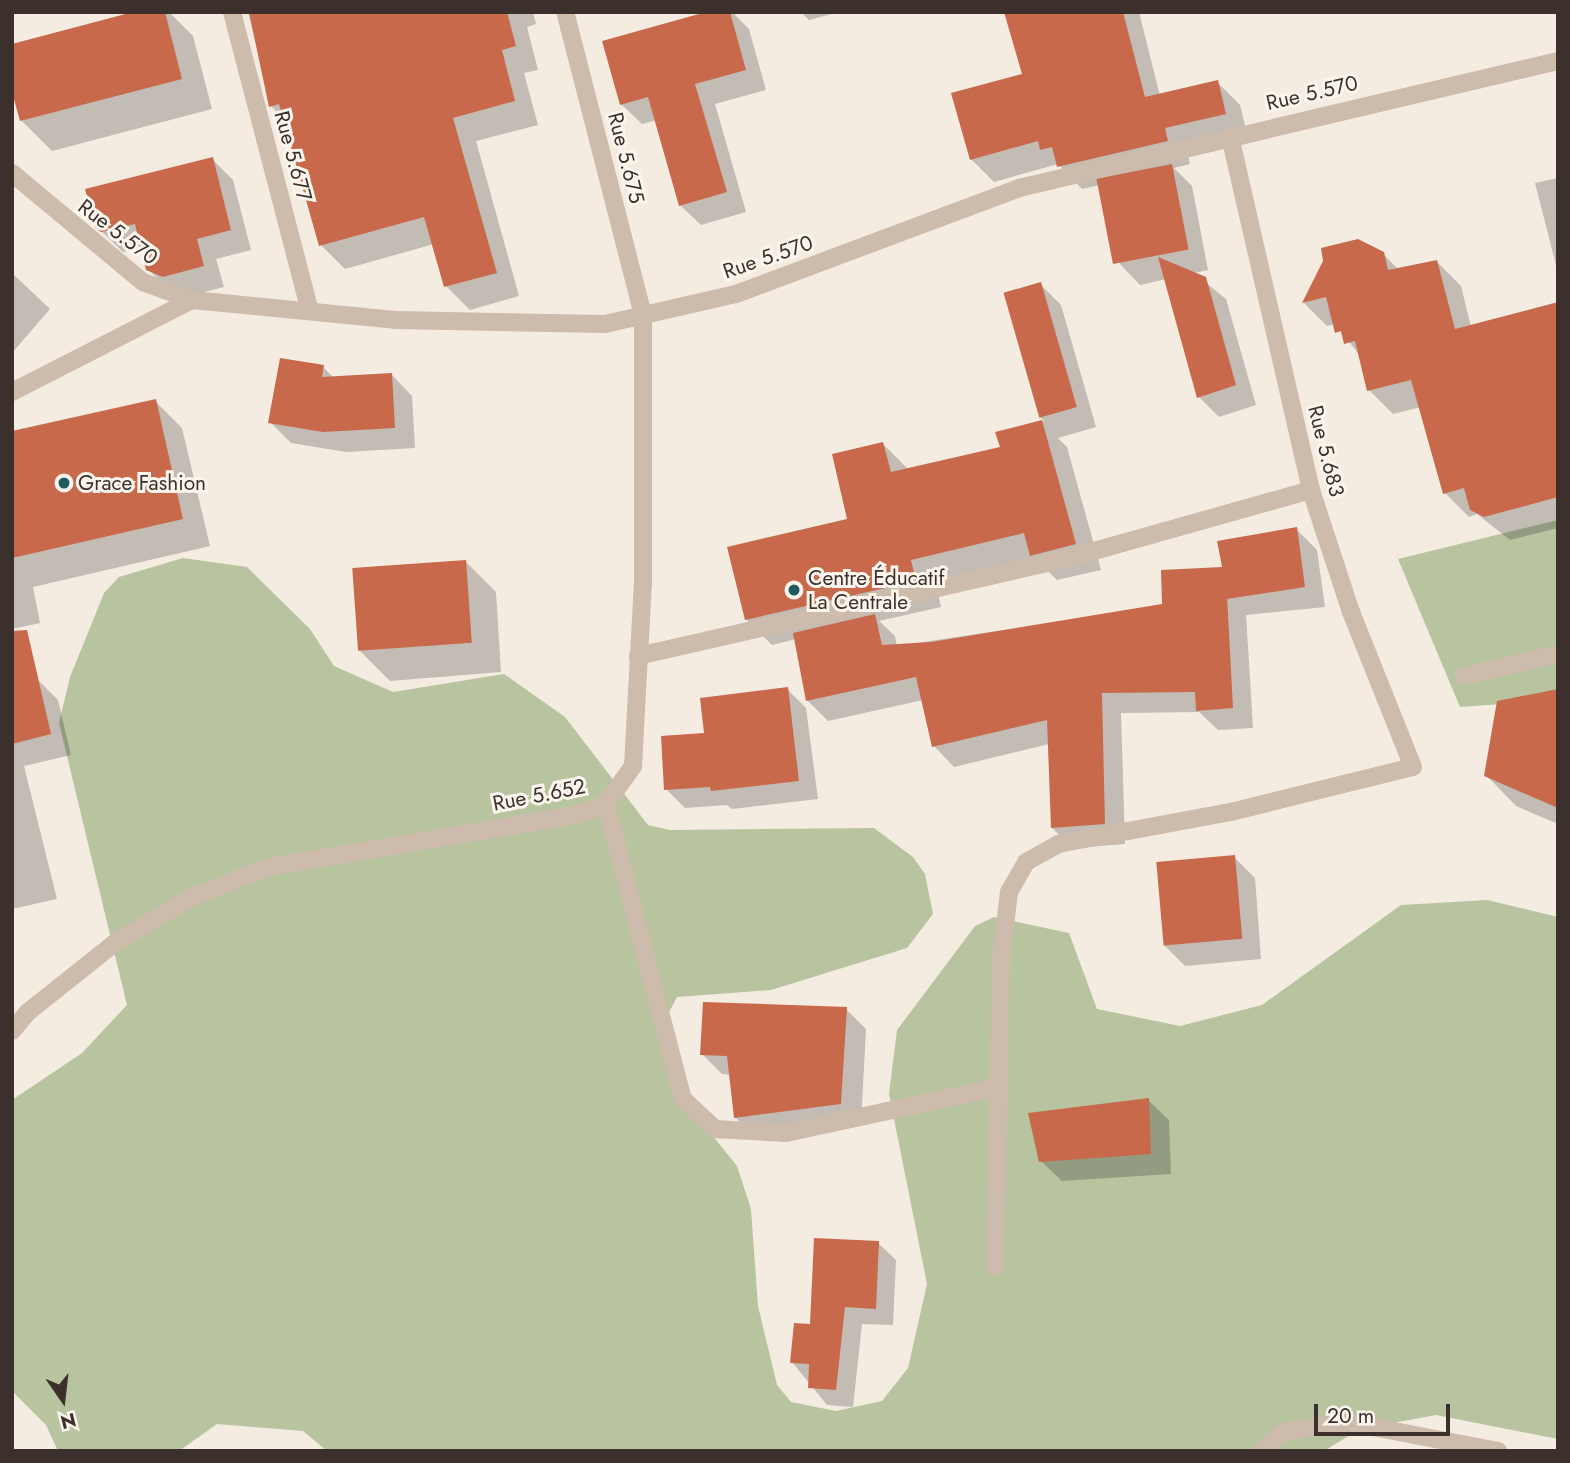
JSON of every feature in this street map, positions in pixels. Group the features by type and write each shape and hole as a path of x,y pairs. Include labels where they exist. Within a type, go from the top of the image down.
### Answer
{"street":[{"name":"Rue 5.677","path":"232,12 310,311"},
{"name":"Rue 5.675","path":"565,12 643,315"},
{"name":"Rue 5.570","path":"12,173 143,282 192,300 395,320 604,324 736,294 1019,188 1230,136 1558,61"},
{"name":"Rue 5.683","path":"998,1087 1001,958 1009,892 1026,862 1058,844 1231,812 1413,767 1351,612 1311,490 1230,136"},
{"path":"12,392 192,300"},
{"name":"Rue 5.652","path":"12,1031 28,1012 116,942 190,898 268,867 576,815 607,804 633,766 644,558 643,315"},
{"path":"638,656 1062,560 1311,490"},
{"path":"1464,676 1558,654"},
{"path":"607,804 683,1099 715,1129 786,1133 998,1087 995,1268"},
{"path":"1262,1451 1284,1432 1347,1422 1498,1451"}],"green space":[{"path":"1558,520 1558,700 1460,707 1398,559"},
{"path":"183,558 247,567 310,629 334,666 393,692 504,674 565,717 648,825 670,830 874,828 913,857 925,874 933,914 907,948 771,990 677,997 667,1016 683,1099 737,1166 751,1209 758,1306 777,1385 791,1402 836,1411 882,1401 908,1368 927,1284 889,1094 897,1030 975,926 994,917 1069,933 1097,1009 1180,1026 1262,1005 1401,905 1487,900 1558,917 1558,1439 1436,1415 1360,1429 1324,1451 327,1451 303,1431 217,1424 179,1451 58,1451 46,1425 12,1391 12,1100 82,1053 127,1005 59,723 70,677 104,593 119,577"}],"building":[{"path":"133,12 165,12 182,79 20,121 12,92 12,44"},
{"path":"249,12 507,12 516,46 502,50 515,101 453,118 497,273 444,287 424,217 319,246 279,104 269,107"},
{"path":"706,12 730,12 746,70 695,84 727,192 679,206 648,97 620,105 602,41"},
{"path":"1004,12 1123,12 1145,97 1218,80 1226,114 1165,128 1168,141 1057,167 1052,147 1040,150 1038,141 970,160 951,93 1022,74"},
{"path":"213,157 231,230 197,239 204,266 163,277 146,270 135,224 101,232 95,227 85,189"},
{"path":"1172,164 1189,249 1113,264 1096,179"},
{"path":"1358,239 1384,252 1388,270 1437,260 1455,329 1558,302 1558,497 1484,517 1470,510 1464,488 1443,494 1411,380 1367,391 1355,341 1344,344 1341,331 1335,333 1326,297 1302,303 1323,261 1321,248"},
{"path":"1158,257 1206,277 1236,385 1197,398"},
{"path":"1041,282 1077,407 1039,418 1004,293"},
{"path":"280,358 324,365 322,377 392,373 395,428 323,432 268,423"},
{"path":"156,399 183,519 12,558 12,431"},
{"path":"1042,420 1076,544 1030,556 1024,533 911,560 916,581 745,620 727,547 847,519 832,454 883,442 891,472 1000,447 995,432"},
{"path":"1297,527 1305,587 1227,599 1233,708 1196,711 1195,692 1102,693 1105,824 1051,828 1047,720 932,747 916,677 806,701 793,633 875,614 882,645 931,642 1162,604 1161,570 1222,567 1217,541"},
{"path":"466,560 472,643 358,651 352,568"},
{"path":"27,630 51,734 12,744 12,631"},
{"path":"788,687 799,781 711,791 710,787 664,790 661,736 704,733 700,698"},
{"path":"1558,689 1558,808 1484,776 1497,701"},
{"path":"1235,855 1242,939 1164,946 1156,862"},
{"path":"703,1002 847,1007 841,1104 734,1118 727,1056 700,1055"},
{"path":"1149,1098 1151,1154 1039,1162 1028,1113"},
{"path":"814,1238 879,1241 876,1309 845,1307 836,1390 808,1388 809,1364 790,1363 794,1323 810,1324"}],"place":[{"name":"Grace Fashion","path":"64,483"},
{"name":"Centre Éducatif La Centrale","path":"794,590"}]}
